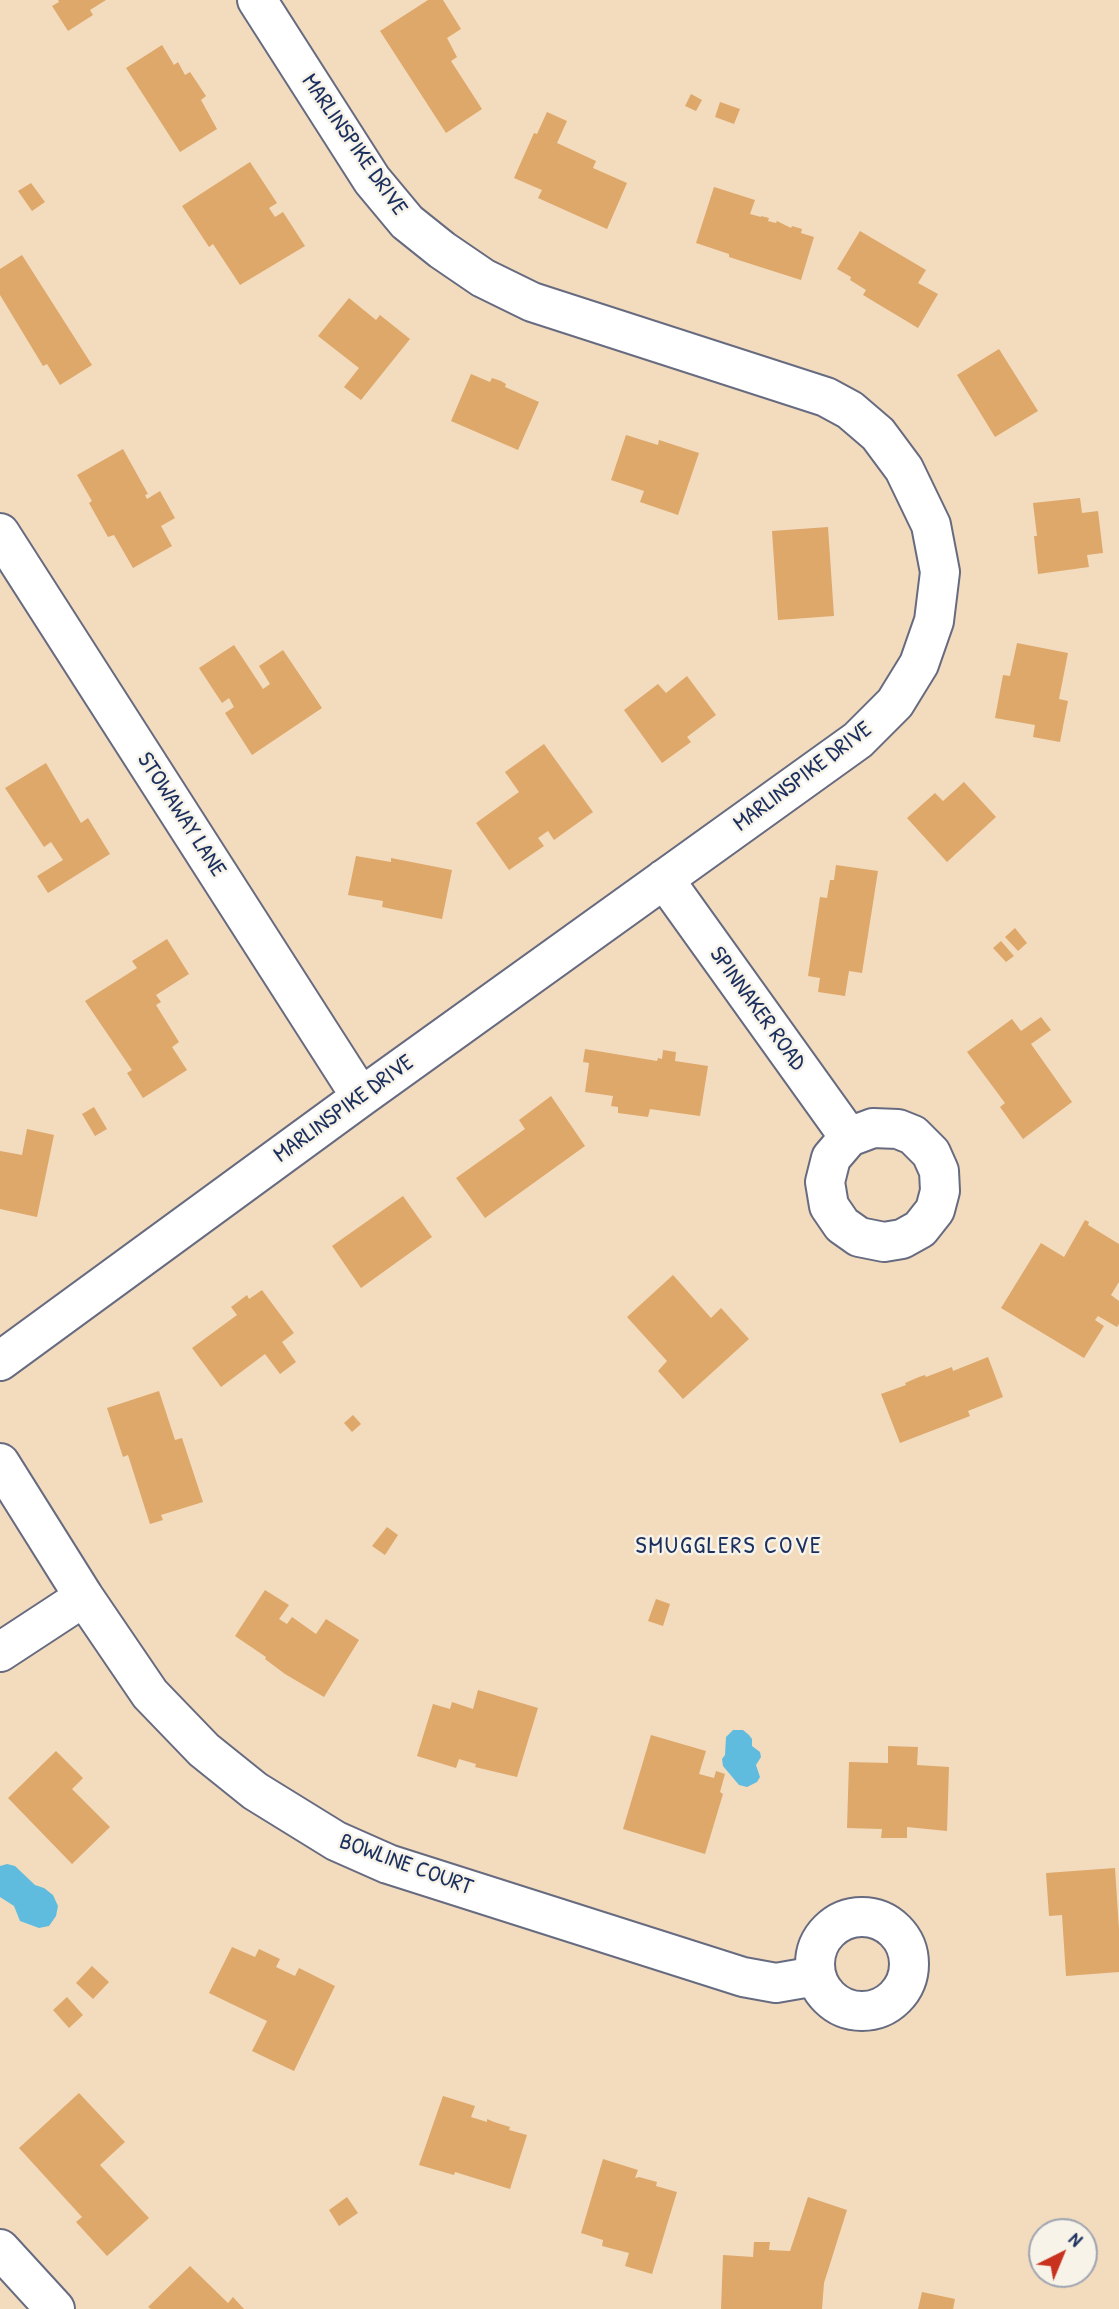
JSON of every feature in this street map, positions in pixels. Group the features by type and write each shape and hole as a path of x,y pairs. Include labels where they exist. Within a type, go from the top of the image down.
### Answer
{"street":[{"name":"MARLINSPIKE DRIVE","path":"0,1361 361,1097 858,740 895,703 919,664 933,621 940,572 931,525 904,469 878,434 850,410 807,389 532,302 483,278 419,232 363,167 257,0"},
{"name":"STOWAWAY LANE","path":"0,533 361,1097"},
{"name":"SPINNAKER ROAD","path":"664,880 849,1137"},
{"name":"BOWLINE COURT","path":"0,1463 149,1694 204,1750 255,1791 336,1841 388,1864 743,1977 776,1983 816,1976"},
{"path":"0,1652 84,1597"},
{"path":"0,2249 39,2303"}],"water":[{"path":"733,1730 743,1730 752,1739 752,1746 760,1752 761,1757 756,1765 760,1777 757,1782 747,1787 739,1785 723,1766 726,1737"},
{"path":"0,1866 15,1866 35,1885 53,1895 58,1906 56,1916 49,1926 39,1928 20,1921 14,1906 0,1897"}],"building":[{"path":"58,0 106,0 90,10 93,15 68,31 52,6 59,2"},
{"path":"428,0 443,0 461,29 447,38 457,57 451,61 482,109 446,133 380,31"},
{"path":"162,45 174,65 178,62 185,75 190,72 206,96 201,100 217,129 180,152 126,68"},
{"path":"691,94 702,100 696,111 685,106"},
{"path":"720,102 740,109 734,124 715,117"},
{"path":"547,112 567,121 557,143 596,161 593,168 627,183 607,229 538,198 542,190 514,178 534,133 537,134"},
{"path":"250,162 277,203 269,208 275,217 283,212 305,246 240,285 213,244 209,247 182,206"},
{"path":"31,183 45,202 32,211 18,191"},
{"path":"714,187 755,200 750,214 802,229 801,233 814,237 801,280 729,257 729,254 696,243"},
{"path":"860,231 926,270 918,283 938,294 918,328 863,295 866,290 837,269"},
{"path":"22,255 92,365 60,385 47,364 43,366 0,295 0,269"},
{"path":"349,298 376,320 380,315 410,339 361,400 344,387 359,368 318,336"},
{"path":"999,349 1038,411 995,437 957,375"},
{"path":"471,374 490,382 492,378 501,381 506,384 505,387 539,402 518,450 451,421"},
{"path":"626,435 658,445 659,440 699,453 678,515 640,502 644,491 611,480"},
{"path":"123,449 148,494 145,495 147,499 160,491 175,518 161,526 172,546 133,568 114,535 108,537 77,475"},
{"path":"1080,498 1082,513 1098,511 1103,553 1087,555 1089,567 1038,574 1033,503"},
{"path":"828,527 834,616 778,620 772,531"},
{"path":"1017,643 1068,653 1059,699 1068,701 1060,742 1033,737 1035,725 995,718 1003,675 1010,676"},
{"path":"234,645 263,689 270,684 259,666 283,650 322,708 252,755 225,713 234,707 229,698 222,703 199,668"},
{"path":"687,676 716,715 687,737 691,742 662,763 624,710 658,684 666,693"},
{"path":"544,744 593,812 554,840 548,831 545,833 538,838 544,846 509,870 476,823 519,792 505,772"},
{"path":"46,763 81,823 88,818 110,854 48,893 37,876 63,860 51,842 44,847 5,788"},
{"path":"964,782 996,817 947,862 907,818 935,793 943,801"},
{"path":"356,856 391,862 391,858 452,870 442,919 382,907 383,901 348,895"},
{"path":"836,865 878,871 862,973 849,971 845,996 818,992 820,978 808,976 820,897 827,898"},
{"path":"1015,928 1027,943 1018,951 1005,937"},
{"path":"167,939 189,974 156,995 161,1002 156,1005 179,1042 172,1047 187,1070 143,1098 127,1073 132,1070 85,1001 137,968 132,961"},
{"path":"1001,941 1014,956 1006,962 993,948"},
{"path":"1041,1017 1051,1030 1031,1044 1072,1102 1023,1139 1000,1107 1005,1103 967,1052 1012,1019 1021,1031"},
{"path":"585,1049 657,1061 658,1058 662,1059 663,1050 676,1052 675,1061 708,1066 700,1116 650,1109 648,1117 618,1113 618,1107 611,1106 613,1096 585,1092 589,1063 583,1062"},
{"path":"551,1096 585,1146 485,1218 456,1178 525,1129 519,1120"},
{"path":"94,1107 107,1129 95,1136 82,1114"},
{"path":"27,1129 54,1135 37,1217 0,1209 0,1151 22,1155"},
{"path":"403,1196 432,1237 361,1288 332,1246"},
{"path":"1085,1220 1089,1222 1088,1225 1119,1244 1119,1282 1111,1295 1119,1301 1119,1324 1117,1327 1098,1316 1095,1320 1104,1326 1084,1358 1001,1308 1041,1243 1064,1257"},
{"path":"673,1275 711,1318 721,1308 749,1339 683,1399 658,1371 667,1361 627,1317"},
{"path":"262,1290 294,1333 282,1342 296,1362 280,1374 265,1354 221,1387 192,1348 237,1315 231,1307 247,1295 249,1299"},
{"path":"988,1357 1003,1397 968,1411 970,1416 900,1443 881,1394 919,1377 952,1367 953,1371"},
{"path":"159,1391 175,1440 182,1438 203,1502 161,1515 163,1520 150,1524 128,1455 123,1457 107,1408"},
{"path":"353,1415 361,1424 352,1432 344,1423"},
{"path":"387,1527 398,1535 385,1555 372,1546"},
{"path":"265,1590 289,1605 279,1619 287,1624 292,1617 316,1634 326,1619 359,1640 324,1697 285,1674 235,1636"},
{"path":"656,1599 670,1604 663,1626 648,1621"},
{"path":"478,1690 538,1708 517,1777 475,1767 476,1764 459,1759 456,1768 417,1756 433,1704 450,1709 452,1702 473,1709"},
{"path":"651,1735 706,1751 699,1774 714,1778 716,1771 725,1774 720,1792 723,1794 705,1854 623,1829"},
{"path":"888,1746 918,1747 917,1765 949,1767 947,1831 907,1827 907,1838 881,1838 882,1829 847,1828 849,1762 888,1763"},
{"path":"56,1751 83,1778 72,1789 110,1827 72,1864 8,1798"},
{"path":"1115,1868 1119,1972 1066,1976 1062,1915 1049,1916 1046,1873"},
{"path":"232,1947 255,1957 259,1949 280,1959 276,1967 295,1976 299,1968 335,1986 294,2071 252,2051 267,2021 209,1993"},
{"path":"92,1966 109,1982 93,1999 76,1983"},
{"path":"67,1997 83,2015 69,2028 53,2010"},
{"path":"79,2093 125,2142 100,2165 149,2218 107,2256 76,2222 82,2217 19,2148"},
{"path":"443,2096 475,2106 471,2117 487,2122 487,2119 527,2135 510,2189 455,2172 454,2175 419,2165"},
{"path":"603,2159 638,2170 635,2178 657,2182 656,2186 677,2192 652,2274 625,2266 629,2253 602,2246 603,2240 581,2233"},
{"path":"347,2197 358,2213 339,2226 329,2210"},
{"path":"808,2197 847,2210 824,2283 822,2309 721,2309 723,2255 753,2257 754,2242 770,2242 769,2250 790,2251"},
{"path":"190,2266 228,2303 233,2297 244,2309 148,2307"},
{"path":"922,2292 955,2299 953,2309 918,2309"}],"district":[{"name":"SMUGGLERS COVE","path":"729,1547"}]}
